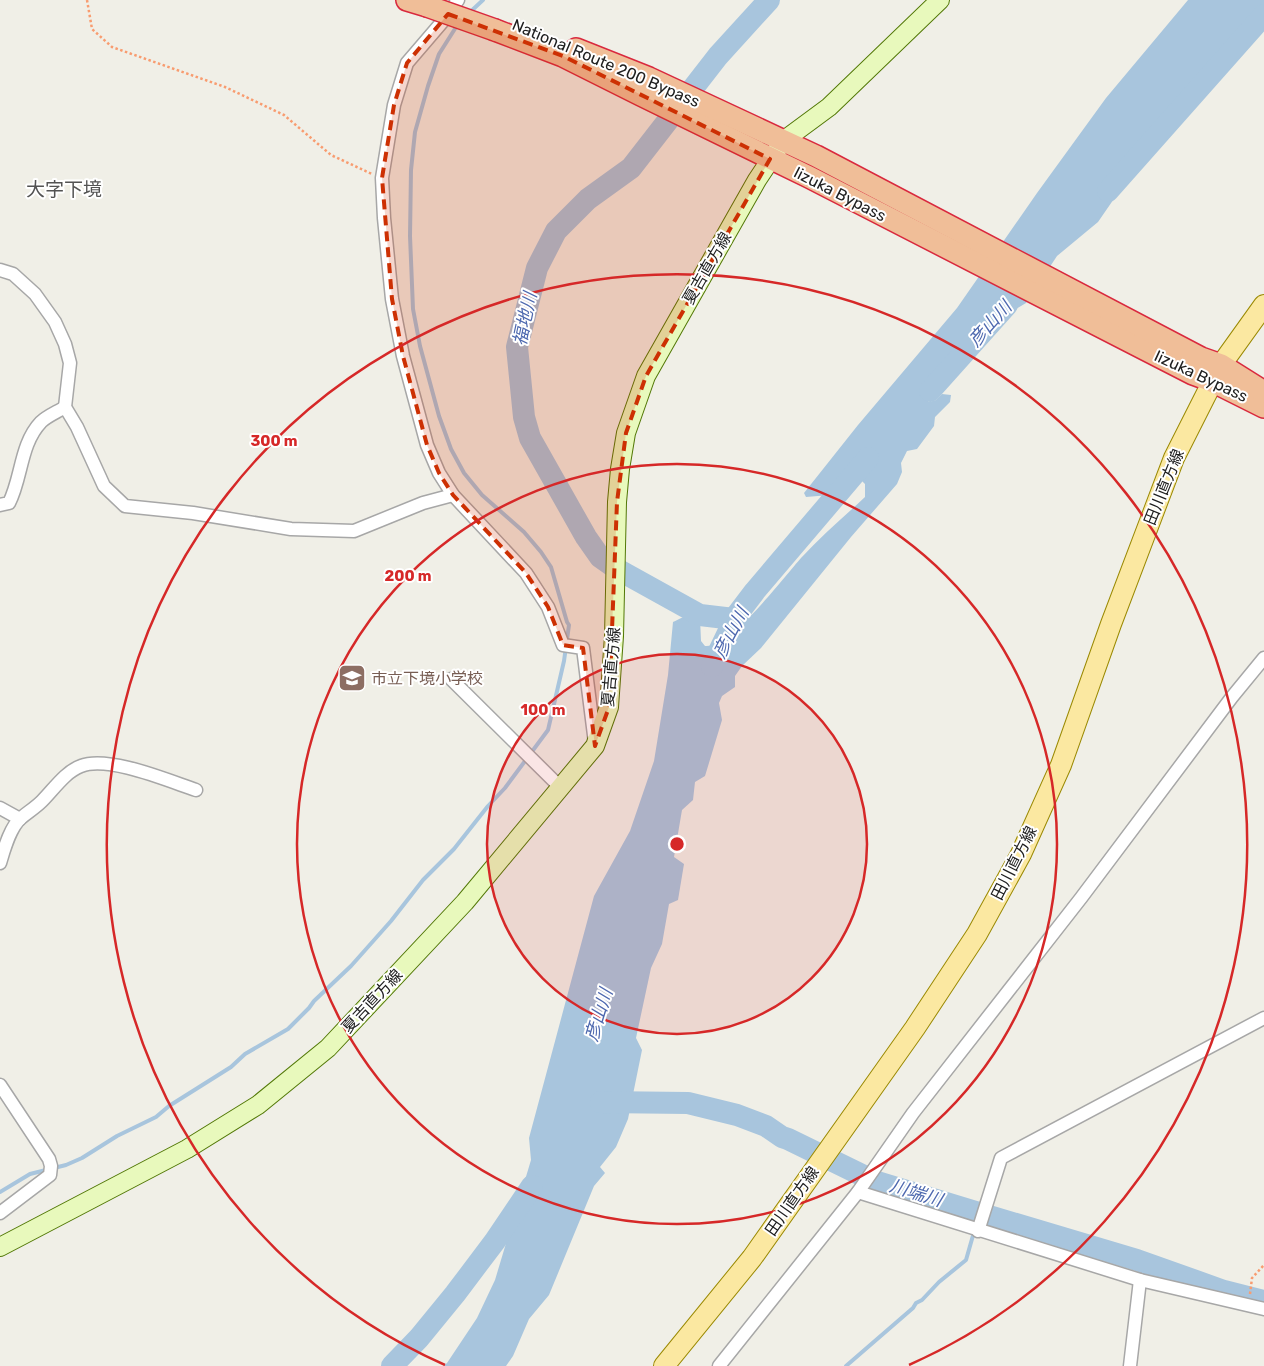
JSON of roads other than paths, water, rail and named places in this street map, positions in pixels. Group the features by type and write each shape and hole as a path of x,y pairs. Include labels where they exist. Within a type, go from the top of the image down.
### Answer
{"highway":[{"name":"National Route 200 Bypass","path":"449,0 498,25 645,86 739,132 783,141 816,156 1207,369"},
{"path":"417,3 498,25"},
{"name":"Iizuka Bypass","path":"739,132 770,159 1207,369 1264,407"},
{"path":"1207,369 1264,392"}],"main road":[{"name":"夏吉直方線","path":"0,1247 187,1149 258,1104 328,1048 465,902 595,746 610,707 614,636 617,502 626,433 646,376 770,159 783,141 829,107 940,0"},
{"name":"田川直方線","path":"664,1366 752,1258 915,1028 977,934 1021,854 1061,765 1111,624 1207,369 1264,305"}],"street":[{"path":"458,0 443,21 407,63 394,105 382,178 392,299 403,356 426,445 439,473 453,495 526,573 548,607 563,645 583,648 595,746"},
{"path":"0,270 13,274 35,294 55,322 65,344 70,364 65,407 77,427 104,486 126,506 193,513 291,530 354,531 423,503 453,495"},
{"path":"0,505 10,503 16,490 20,468 32,434 42,421 65,407"},
{"path":"719,1366 858,1192 913,1114 1081,898 1232,697 1264,658"},
{"path":"451,679 561,788"},
{"path":"0,863 7,840 20,819 33,811 68,773 83,765 112,764 134,769 196,790"},
{"path":"0,808 20,819"},
{"path":"978,1231 1002,1158 1264,1018"},
{"path":"0,1085 49,1159 51,1166 50,1175 0,1213"},
{"path":"858,1192 1140,1280 1264,1309"},
{"path":"1130,1366 1140,1280"}],"water":[{"path":"1188,0 1264,0 1264,9 1198,81 1165,132 1132,158 1118,193 1098,222 1057,256 1026,303 1006,315 995,326 980,329 926,398 929,402 936,400 942,394 951,395 950,402 935,417 934,426 917,449 907,451 901,463 902,472 897,484 851,537 761,648 742,666 735,676 735,687 722,696 719,703 722,720 705,776 695,782 693,800 682,810 674,857 684,864 678,900 669,904 662,944 651,968 636,1038 642,1050 628,1119 616,1147 600,1167 605,1173 594,1186 549,1295 529,1319 513,1356 506,1366 443,1366 447,1363 477,1318 495,1280 531,1160 529,1138 594,896 630,831 654,761 668,675 673,622 690,615 697,616 700,618 701,641 705,646 716,644 742,624 770,595 801,558 865,497 865,484 859,478 854,477 837,487 830,495 806,497 804,493 858,425 957,308 1106,98"}],"waterway":[{"path":"468,14 483,0"},
{"name":"福地川","path":"734,619 700,615 617,569 600,557 586,537 530,438 524,417 517,347 537,268 556,231 588,199 631,168 718,56 769,0"},
{"name":"彦山川","path":"1108,191 1264,15"},
{"path":"0,1192 30,1174 66,1165 82,1158 117,1136 156,1117 169,1106 231,1067 245,1054 288,1029 351,966 391,921 423,880 454,849 505,788 548,730 564,661 569,625 551,567 524,532 482,495 464,473 451,449 439,416 420,346 413,309 410,236 411,170 415,132 439,54 458,24"},
{"name":"彦山川","path":"930,391 1007,305"},
{"name":"彦山川","path":"712,666 736,616 868,458"},
{"name":"川端川","path":"601,1102 688,1103 737,1115 766,1126 782,1137 874,1181 1137,1260 1224,1291 1264,1301"},
{"name":"彦山川","path":"392,1366 419,1338 455,1294 495,1241 532,1186"},
{"path":"846,1366 966,1260 974,1232"}],"place":[{"name":"市立下境小学校","path":"352,678"}],"district":[{"name":"大字下境","path":"64,189"}]}
